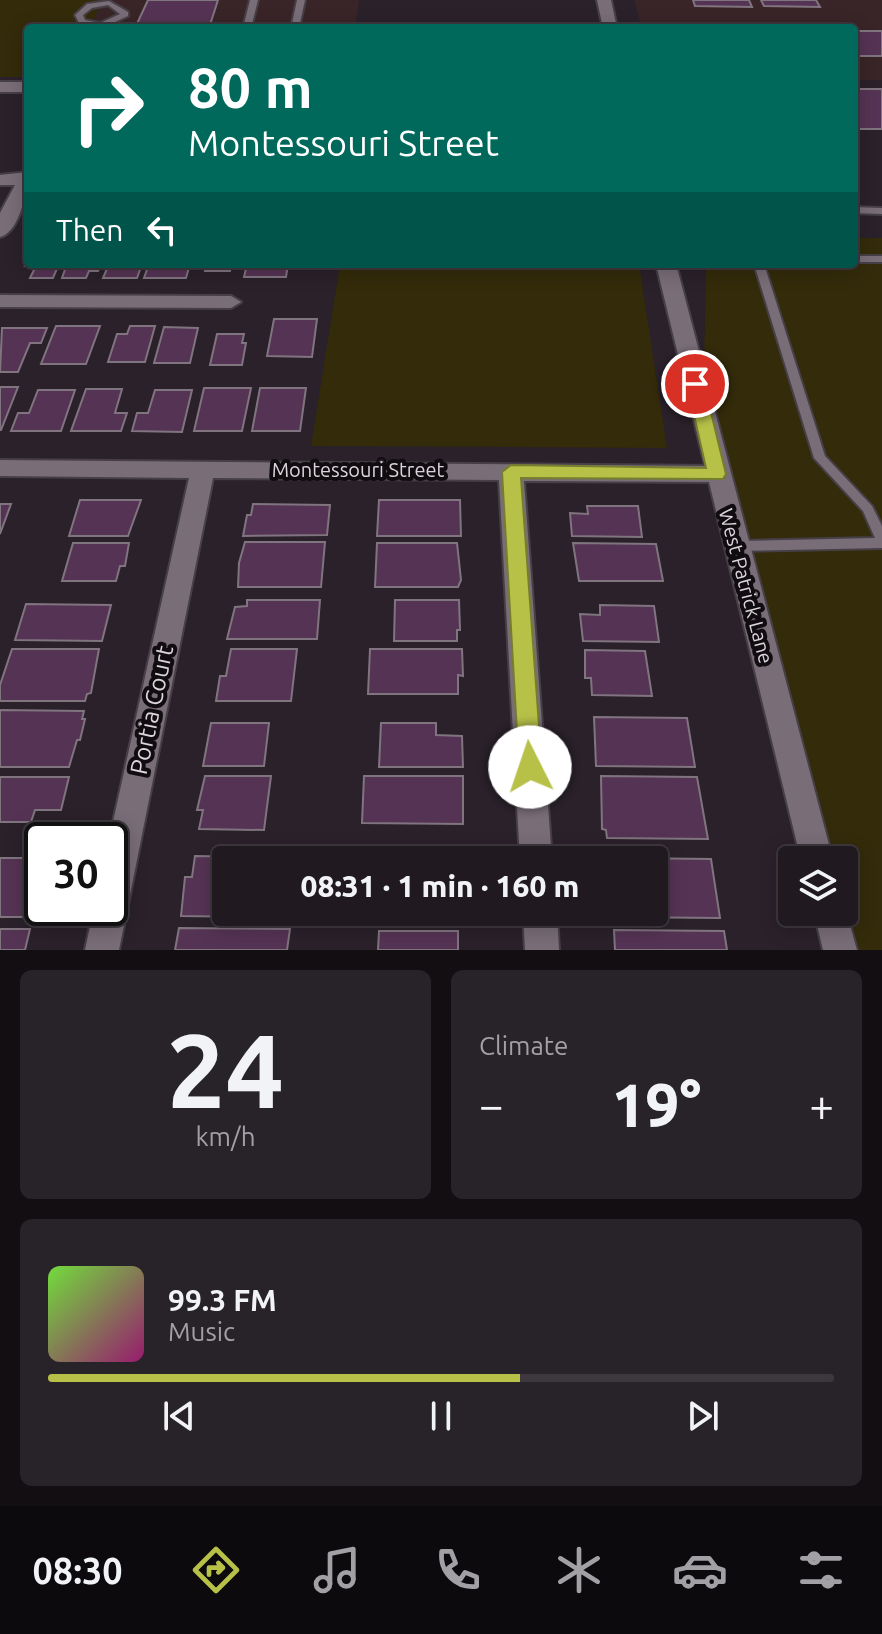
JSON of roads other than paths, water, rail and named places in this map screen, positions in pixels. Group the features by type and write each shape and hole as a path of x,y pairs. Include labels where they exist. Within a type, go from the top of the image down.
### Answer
{"street":[{"path":"604,0 609,24"},
{"path":"0,87 24,87"},
{"path":"0,180 24,179"},
{"path":"0,231 24,185"},
{"name":"West Patrick Lane","path":"667,268 813,846"},
{"path":"0,301 231,302"},
{"name":"Montessouri Street","path":"0,468 717,474"},
{"name":"Portia Court","path":"102,950 203,469"},
{"path":"511,472 535,846"},
{"path":"541,926 542,950"},
{"path":"834,926 840,950"}],"lane":[{"path":"248,24 254,0"},
{"path":"296,24 301,0"},
{"path":"90,24 82,21 79,15 90,6 110,1 125,14 106,24"},
{"path":"858,210 882,211"},
{"path":"858,259 882,259"},
{"path":"737,546 882,541 868,509 820,458 760,268"}]}
